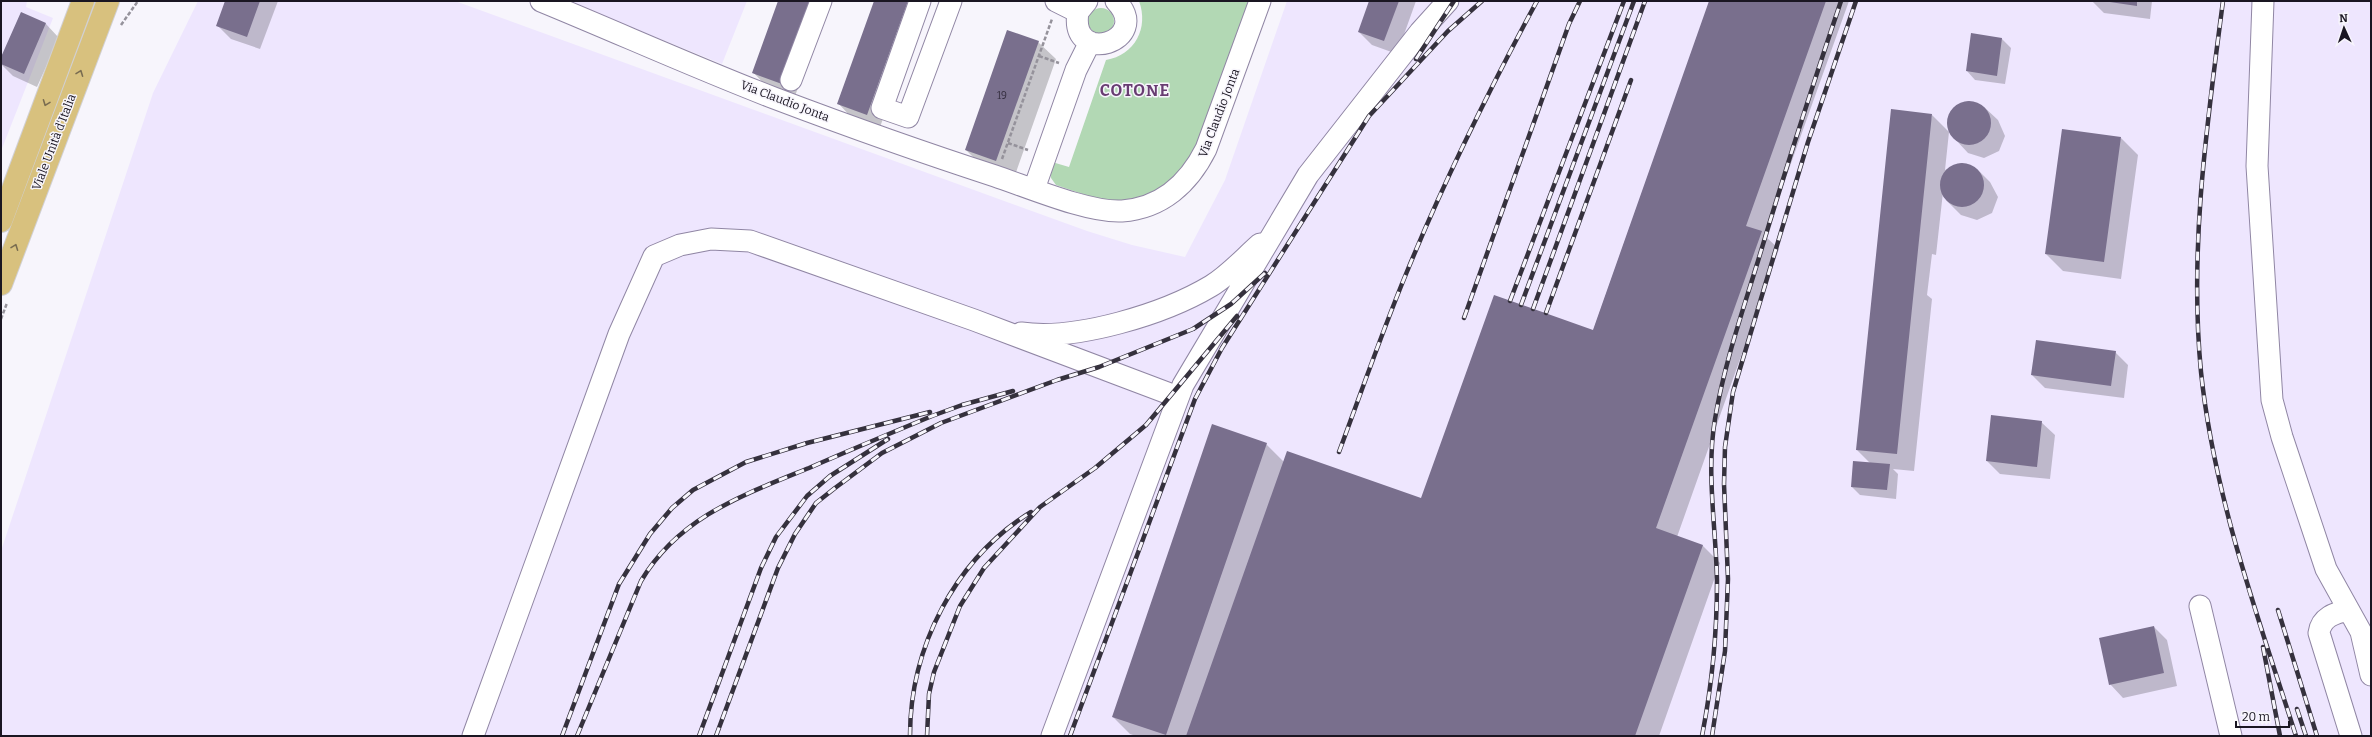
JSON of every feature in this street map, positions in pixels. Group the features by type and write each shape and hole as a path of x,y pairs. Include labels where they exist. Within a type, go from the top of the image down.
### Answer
{"main road":[{"name":"Viale Unità d'Italia","path":"1,221 83,1"},
{"name":"Viale Unità d'Italia","path":"1,284 108,1"}],"street":[{"name":"Via Claudio Jonta","path":"541,1 773,98 908,148 1086,206 1121,211 1151,204 1172,193 1186,181 1198,166 1206,149 1260,1"},
{"path":"791,80 821,1"},
{"path":"920,1 882,108 908,117 950,1"},
{"path":"1057,1 1083,6 1078,29 1090,42 1108,44 1116,40 1122,33 1125,25 1125,16 1116,1"},
{"path":"1052,736 1183,385 1308,175 1420,32 1448,1"},
{"path":"2263,1 2257,166 2272,400 2282,437 2326,569 2361,632 2371,675"},
{"path":"1034,189 1076,70 1090,42"},
{"path":"1000,330 1032,334 1092,330 1165,309 1212,285 1273,234"},
{"path":"473,736 619,334 654,256 680,245 710,239 750,241 1000,330 1178,397"},
{"path":"2200,606 2231,736"},
{"path":"2348,610 2334,613 2325,620 2320,626 2319,633 2351,736"}],"path":[{"path":"996,176 1057,1"}],"shaded area":[{"path":"1,1 27,1 26,7 53,18 1,151"},
{"path":"198,1 455,1 1087,231 1132,245 1185,257 1225,180 1287,1 2371,1 2371,736 1,736 1,551 153,93"},
{"path":"567,1 747,1 722,64"}],"green space":[{"path":"1139,1 1249,1 1197,146 1178,176 1154,194 1124,200 1094,198 1056,185 1051,178 1050,170 1052,162 1069,167 1106,60 1125,52 1137,39 1141,30 1142,21 1142,11"},
{"path":"1101,8 1110,12 1114,21 1110,30 1101,34 1092,30 1088,21 1092,12"}],"building":[{"path":"225,1 260,1 247,37 216,26"},
{"path":"778,1 812,1 782,84 752,73"},
{"path":"874,1 908,1 867,115 837,104"},
{"path":"1369,1 1399,1 1384,41 1358,32"},
{"path":"1709,1 1826,1 1746,226 1762,231 1656,528 1703,545 1635,736 1186,736 1287,451 1421,498 1494,295 1593,330"},
{"path":"2103,1 2137,1 2137,6"},
{"path":"21,12 46,23 24,74 1,64 1,57"},
{"path":"1007,30 1039,41 996,161 965,150"},
{"path":"1971,33 2002,38 1997,76 1966,71"},
{"path":"1969,101 1981,105 1987,111 1991,123 1987,135 1981,141 1969,145 1957,141 1951,135 1947,123 1951,111 1957,105"},
{"path":"1891,109 1932,114 1897,454 1856,450"},
{"path":"2062,129 2121,137 2104,262 2045,254"},
{"path":"1962,163 1974,167 1980,173 1984,185 1980,197 1974,203 1962,207 1950,203 1944,197 1940,185 1944,173 1950,167"},
{"path":"2036,340 2116,351 2111,386 2031,375"},
{"path":"1991,415 2042,421 2037,467 1986,461"},
{"path":"1212,424 1267,443 1166,735 1112,717"},
{"path":"1853,461 1890,464 1887,490 1851,487"},
{"path":"2154,626 2164,673 2109,685 2099,638"}],"railway":[{"path":"1416,59 1454,1"},
{"path":"1070,736 1195,399 1222,348 1369,116 1448,31 1482,1"},
{"path":"1339,452 1397,296 1451,170 1484,102 1537,1"},
{"path":"1464,318 1569,24 1580,1"},
{"path":"1510,301 1624,1"},
{"path":"1521,305 1634,1"},
{"path":"1533,309 1645,1"},
{"path":"1702,736 1709,698 1716,620 1717,581 1711,480 1712,439 1715,419 1728,359 1798,131 1841,1"},
{"path":"1712,736 1725,651 1728,579 1724,484 1725,447 1733,392 1808,142 1856,1"},
{"path":"2223,1 2211,93 2198,233 2198,326 2201,372 2207,419 2227,511 2239,556 2296,736"},
{"path":"1546,313 1631,80"},
{"path":"716,736 778,568 795,534 816,503 882,453 941,423 1057,380 1099,367 1193,329 1231,304 1265,273"},
{"path":"927,736 929,694 934,672 960,606 984,568 1040,507 1095,468 1146,425 1237,316"},
{"path":"577,736 641,581 656,559 674,540 693,524 714,511 760,488 932,416 962,405 1013,391"},
{"path":"562,736 619,584 650,534 672,508 693,490 746,462 807,443 930,412"},
{"path":"699,736 761,568 776,537 807,496 830,476 888,439"},
{"path":"910,736 912,703 918,670 928,638 942,608 959,580 980,554 1004,531 1031,512"},
{"path":"2278,610 2317,736"},
{"path":"2263,647 2280,736"},
{"path":"2297,709 2306,736"}],"district":[{"name":"COTONE","path":"1135,90"}]}
